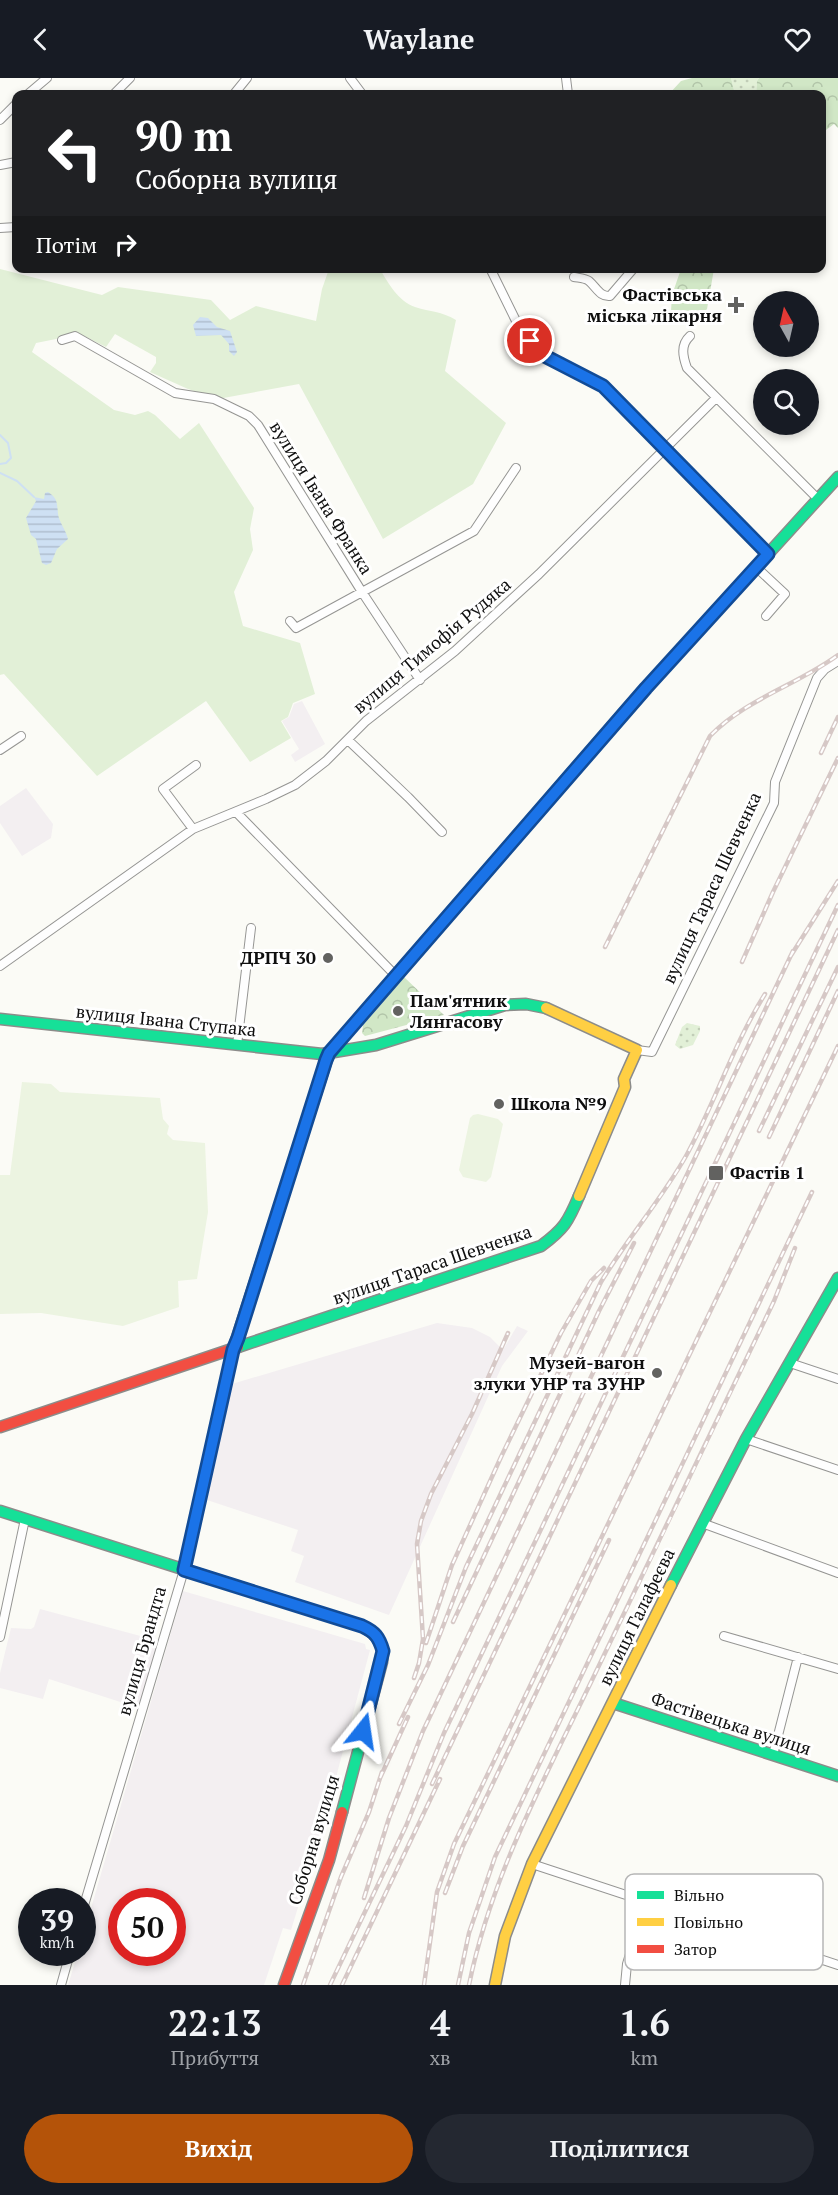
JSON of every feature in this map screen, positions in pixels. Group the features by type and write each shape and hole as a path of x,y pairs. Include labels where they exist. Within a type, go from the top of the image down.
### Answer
{"main road":[{"path":"329,1053 646,688 838,477"},
{"name":"вулиця Івана Ступака","path":"0,1019 329,1053 376,1045 505,1005 526,1004 552,1009 637,1050"},
{"name":"вулиця Тараса Шевченка","path":"0,1427 541,1246 568,1222 625,1087 624,1078 637,1050"},
{"name":"вулиця Брандта","path":"233,1350 329,1053"},
{"name":"вулиця Галафеєва","path":"495,1985 505,1936 532,1864 702,1523 746,1439 838,1278"},
{"name":"Соборна вулиця","path":"0,1511 375,1632 383,1651 329,1860 284,1985"},
{"name":"Фастівецька вулиця","path":"613,1703 838,1776"}],"street":[{"path":"32,90 46,78"},
{"path":"118,90 130,78"},
{"path":"0,120 12,108"},
{"path":"493,273 520,329 539,353 603,386 768,554"},
{"path":"574,276 587,279 602,295 607,297 630,273"},
{"name":"вулиця Івана Франка","path":"62,340 75,336 175,393 214,399 249,416 258,425 420,680"},
{"path":"690,336 685,340 683,356 687,368 818,499"},
{"name":"вулиця Тимофія Рудяка","path":"0,966 193,829 295,785 326,761 366,721 420,680 539,574 716,398"},
{"path":"290,621 296,628 474,531 516,468"},
{"path":"756,567 785,594 766,616"},
{"name":"вулиця Тараса Шевченка","path":"637,1050 652,1052 774,803 775,782 817,678 838,661"},
{"path":"0,750 21,736"},
{"path":"348,740 442,832"},
{"path":"193,829 163,789 196,765"},
{"path":"236,812 395,975"},
{"path":"237,1045 251,928"},
{"name":"вулиця Брандта","path":"89,1888 184,1570 233,1350"},
{"path":"790,1363 838,1379"},
{"path":"746,1439 838,1470"},
{"path":"0,1637 25,1519"},
{"path":"702,1523 838,1573"},
{"path":"724,1636 838,1669"},
{"path":"773,1755 798,1657"},
{"path":"532,1864 625,1895"},
{"path":"823,1960 838,1965"},
{"path":"61,1985 66,1966"},
{"path":"625,1985 626,1970"}],"shaded area":[{"path":"302,701 325,744 295,762 291,755 299,749 282,721 289,717 294,704"},
{"path":"26,788 53,824 51,838 22,856 0,823 0,806"},
{"path":"437,1323 472,1328 490,1337 503,1350 517,1326 528,1331 502,1366 389,1615 295,1582 304,1556 291,1551 298,1530 207,1500 232,1384"},
{"path":"183,1591 365,1644 366,1649 370,1650 321,1833 291,1930 283,1928 264,1985 68,1985 74,1966 96,1966 96,1891"},
{"path":"40,1609 159,1641 139,1708 49,1679 43,1699 0,1688 0,1673 11,1628 31,1629 34,1627"}],"green space":[{"path":"692,78 731,78 734,90 673,90 681,81"},
{"path":"731,78 759,78 756,90 734,90"},
{"path":"759,78 838,78 838,128 834,124 826,130 826,90 756,90"},
{"path":"0,269 102,295 118,287 211,300 230,320 256,306 316,321 328,273 382,273 394,291 409,304 456,320 445,371 506,423 473,484 383,539 299,384 218,399 150,372 156,363 156,357 115,334 106,347 76,332 36,343 32,352 114,410 135,415 148,411 180,439 199,423 254,508 250,529 253,550 234,592 243,626 300,643 315,694 293,703 288,717 281,721 291,738 250,762 206,701 97,776 4,674 0,675"},
{"path":"680,273 713,273 707,309 695,322 684,322 671,311 672,295"},
{"path":"404,977 444,1015 365,1036 362,1033 363,1025"},
{"path":"687,1023 700,1026 700,1031 693,1045 680,1049 675,1045 682,1027"},
{"path":"22,1082 51,1084 60,1092 160,1098 163,1119 169,1126 167,1134 173,1140 205,1143 208,1212 197,1279 178,1281 179,1307 123,1326 41,1313 0,1314 0,1175 10,1175"},
{"path":"478,1114 498,1119 503,1124 491,1177 486,1182 463,1177 459,1170 470,1118"}],"water":[{"path":"200,317 208,318 217,327 230,331 237,352 234,356 229,351 229,344 221,335 196,336 193,325"},
{"path":"48,492 55,499 68,539 57,549 51,563 46,565 42,563 36,539 31,535 26,518 36,501 34,497 44,499 45,493"}],"waterway":[{"path":"0,435 8,443 11,458 6,463 0,464"},
{"path":"0,473 17,481 34,497"}],"railway":[{"path":"605,947 710,736 739,712 838,655"},
{"path":"821,753 838,717"},
{"path":"742,962 838,758"},
{"path":"790,957 838,881"},
{"path":"330,1985 406,1826 444,1733 838,905"},
{"path":"432,1784 838,930"},
{"path":"364,1898 389,1818 423,1731 793,951"},
{"path":"759,1131 838,967"},
{"path":"769,1137 838,991"},
{"path":"399,1724 428,1665 466,1567 601,1282 686,1156 743,1033 765,994"},
{"path":"424,1985 437,1892 454,1844 838,1046"},
{"path":"458,1985 469,1933 495,1857 812,1192"},
{"path":"453,1622 599,1311 634,1243"},
{"path":"469,1985 491,1905 521,1828 774,1301 795,1248"},
{"path":"426,1643 452,1565 501,1457 561,1333 591,1281 604,1268"},
{"path":"414,1678 423,1639 417,1544 421,1521 431,1494 472,1414 508,1333"},
{"path":"445,1893 463,1846 609,1540"},
{"path":"380,1778 408,1717"},
{"path":"303,1985 341,1877 369,1812 382,1772"},
{"path":"342,1985 440,1779"}],"traffic: fast":[{"path":"628,708 838,477"},
{"path":"233,1350 329,1053 419,949"},
{"path":"0,1019 322,1054 376,1045 505,1005 526,1004 546,1008"},
{"path":"238,1347 541,1246 564,1224 579,1196"},
{"path":"671,1585 746,1439 838,1278"},
{"path":"0,1511 362,1626 372,1633 381,1645 382,1662 342,1812"},
{"path":"613,1703 838,1776"}],"traffic: slow":[{"path":"546,1008 637,1050 624,1079 625,1087 579,1196"},
{"path":"495,1985 505,1936 532,1864 671,1585"}],"traffic: jam":[{"path":"419,949 628,708"},
{"path":"0,1427 238,1347"},
{"path":"284,1985 329,1860 342,1812"}],"place":[{"name":"Фастівська міська лікарня","path":"736,305"},
{"name":"ДРПЧ 30","path":"328,958"},
{"name":"Пам'ятник Лянгасову","path":"398,1011"},
{"name":"Школа №9","path":"499,1104"},
{"name":"Фастів 1","path":"716,1173"},
{"name":"Музей-вагон злуки УНР та ЗУНР","path":"657,1373"}],"route":[{"path":"363,1731 382,1662 383,1651 375,1632 184,1570 233,1350 326,1060 329,1053 395,975 646,688 768,554 603,386 539,353 530,341"}]}
